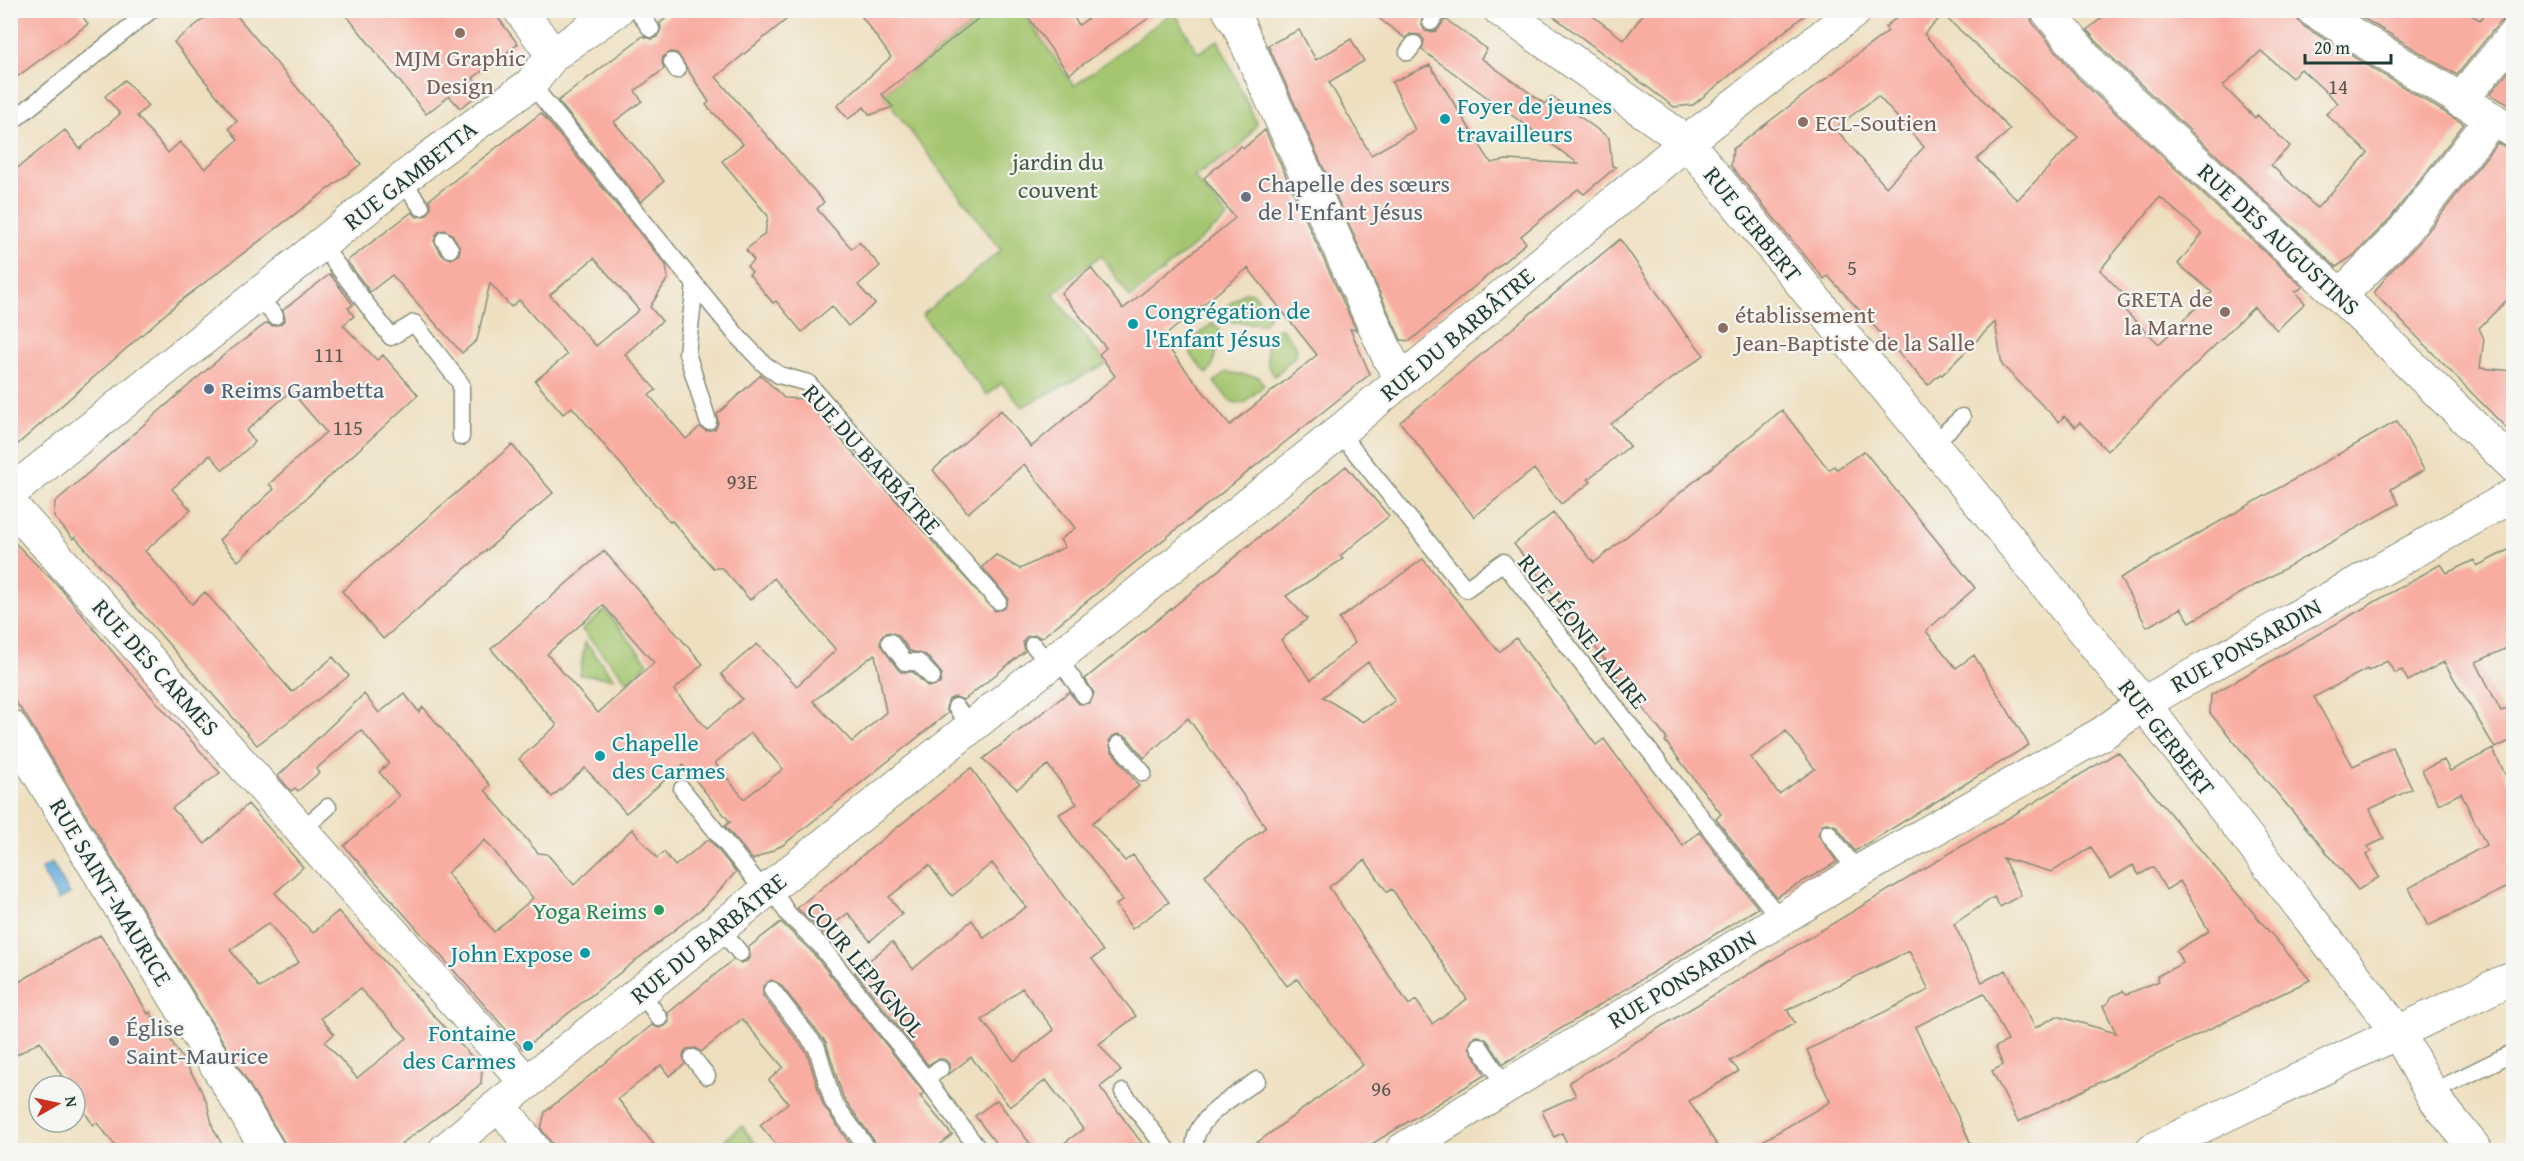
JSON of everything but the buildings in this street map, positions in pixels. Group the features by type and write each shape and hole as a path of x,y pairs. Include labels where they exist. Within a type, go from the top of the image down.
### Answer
{"street":[{"path":"520,10 553,55"},
{"name":"RUE GAMBETTA","path":"10,493 266,305 321,244 402,180 531,84 553,55 617,10"},
{"path":"1228,10 1238,24 1390,360 1403,378"},
{"name":"RUE GERBERT","path":"1500,10 1687,142 2143,704 2398,1032 2431,1093 2476,1150"},
{"name":"RUE DU BARBÂTRE","path":"445,1150 527,1083 650,1005 730,940 768,890 964,717 1340,432 1687,142 1856,10"},
{"name":"RUE DES AUGUSTINS","path":"2047,10 2091,64 2340,296 2514,466"},
{"path":"2313,10 2503,125 2340,296"},
{"path":"2460,101 2514,35"},
{"name":"RUE PONSARDIN","path":"1404,1150 1858,872 2103,733 2143,704 2514,495"},
{"name":"RUE DES CARMES","path":"10,504 527,1083"},
{"name":"RUE SAINT-MAURICE","path":"10,726 268,1150"},
{"path":"2152,1150 2514,977"},
{"path":"500,1105 534,1150"}],"lane":[{"path":"10,123 151,10"},
{"path":"637,10 651,29"},
{"name":"RUE DU BARBÂTRE","path":"531,84 702,287 711,304 764,364 779,375 808,383 998,601"},
{"path":"402,180 421,207"},
{"path":"321,244 391,337 414,323 461,384 461,437"},
{"path":"702,287 687,353 708,421"},
{"path":"1932,445 1962,417"},
{"name":"RUE LÉONE LALIRE","path":"1340,432 1466,589 1503,562 1780,919"},
{"path":"890,642 905,662 918,662 932,677"},
{"path":"1047,655 1084,695"},
{"path":"1119,744 1143,773"},
{"name":"COUR LEPAGNOL","path":"682,789 788,914 820,945 933,1074 979,1150"},
{"path":"302,830 327,807"},
{"path":"1828,833 1858,872"},
{"path":"772,990 817,1048 833,1102 867,1148 864,1150"},
{"path":"1479,1046 1506,1087"},
{"path":"2431,1093 2514,1052"},
{"path":"693,1058 707,1076"},
{"path":"1194,1150 1193,1139 1202,1121 1257,1080"},
{"path":"1123,1092 1167,1150"}],"green space":[{"name":"jardin du couvent","path":"989,11 1022,11 1074,86 1174,11 1198,53 1218,40 1257,124 1241,146 1194,177 1228,217 1130,298 1101,255 1053,294 1106,364 1022,407 1002,383 987,395 922,315 1001,250 882,94"},
{"path":"1245,292 1254,293 1270,315 1263,324 1231,322 1221,311"},
{"path":"1213,323 1220,330 1213,365 1207,374 1191,355 1191,341"},
{"path":"1281,327 1297,348 1296,355 1275,376 1268,366 1266,337"},
{"path":"1226,372 1259,377 1264,385 1243,404 1231,402 1214,382"},
{"path":"605,610 648,663 628,682 582,630"},
{"path":"585,642 614,678 580,675"},
{"path":"742,1126 760,1150 729,1150 722,1142"}],"water":[{"path":"52,863 70,894 58,900 41,869"}],"place":[{"name":"MJM Graphic Design","path":"460,33"},
{"name":"Foyer de jeunes travailleurs","path":"1445,119"},
{"name":"ECL-Soutien","path":"1803,122"},
{"name":"Chapelle des sœurs de l'Enfant Jésus","path":"1246,197"},
{"name":"GRETA de la Marne","path":"2225,312"},
{"name":"Congrégation de l'Enfant Jésus","path":"1133,324"},
{"name":"établissement Jean-Baptiste de la Salle","path":"1723,328"},
{"name":"Reims Gambetta","path":"209,389"},
{"name":"Chapelle des Carmes","path":"600,756"},
{"name":"Yoga Reims","path":"659,910"},
{"name":"John Expose","path":"585,953"},
{"name":"Église Saint-Maurice","path":"114,1041"},
{"name":"Fontaine des Carmes","path":"528,1046"}]}
